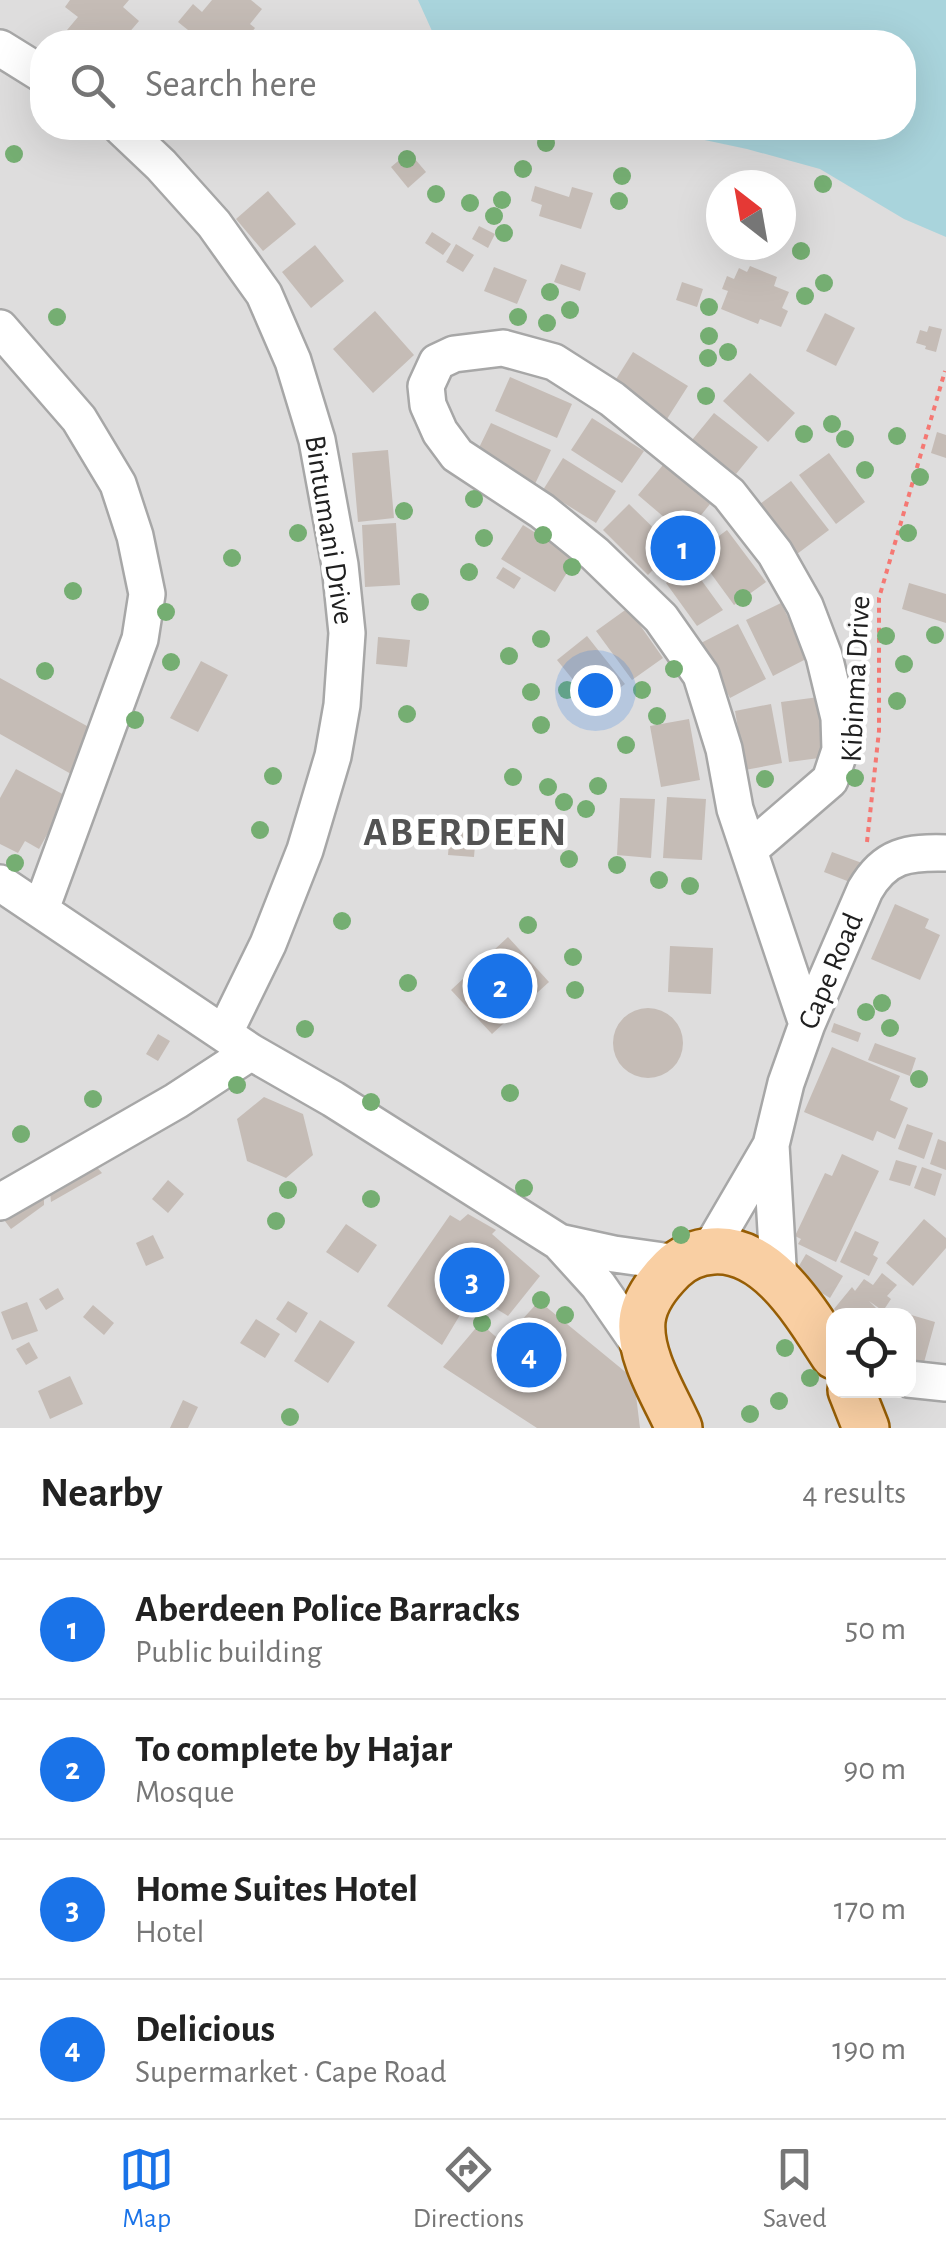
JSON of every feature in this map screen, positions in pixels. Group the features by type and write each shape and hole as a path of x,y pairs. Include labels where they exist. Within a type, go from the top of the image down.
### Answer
{"main road":[{"path":"679,1428 645,1353 642,1320 663,1278 694,1256 729,1250 754,1260 804,1310 826,1344"},
{"path":"854,1398 866,1428"}],"street":[{"path":"0,48 30,67"},
{"name":"Bintumani Drive","path":"135,140 214,224 264,294 294,361 318,440 340,565 347,633 342,705 333,756 305,850 268,944 238,1042"},
{"path":"0,328 79,419 118,484 135,536 147,594 140,639 41,910"},
{"path":"750,849 830,780 840,750 839,718 824,656 804,606 774,554 730,494 612,399 554,362 503,348 454,354 438,362 426,386 428,405 440,432 457,455 542,511 595,554 661,618 700,675 724,749 735,809 807,1024"},
{"name":"Cape Road","path":"779,1282 771,1145 786,1083 807,1024 874,874 905,856 946,852"},
{"path":"0,883 238,1042 558,1242 598,1286 645,1353"},
{"path":"0,1202 176,1101 238,1042"},
{"name":"Cape Road","path":"694,1256 771,1145"},
{"path":"558,1242 614,1254 694,1256"},
{"path":"916,1379 946,1383"}],"path":[{"name":"Kibinma Drive","path":"874,874 865,856 879,732 878,598 945,371"}],"shaded area":[{"name":"ABERDEEN","path":"0,0 430,0 444,30 30,30 30,140 767,140 801,148 946,223 946,1428 0,1428"}],"water":[{"path":"418,0 946,0 946,237 904,219 820,169 705,140 916,140 916,30 432,30"}],"building":[{"path":"70,0 129,0 123,7 139,21 131,30 67,30 78,17 65,7"},
{"path":"212,0 251,0 262,9 250,24 253,30 188,30 178,22 193,4 202,12"},
{"path":"409,152 426,172 408,188 391,167"},
{"path":"535,186 569,197 572,187 593,193 581,229 539,216 542,205 531,201"},
{"path":"268,191 296,224 263,251 236,219"},
{"path":"479,226 495,234 488,248 472,239"},
{"path":"432,232 451,244 443,255 425,243"},
{"path":"456,244 474,255 463,272 446,262"},
{"path":"315,245 344,281 311,308 282,272"},
{"path":"561,264 586,273 580,291 554,282"},
{"path":"750,266 777,277 774,286 789,292 782,308 788,311 781,327 760,319 758,324 721,309 728,291 722,289 727,276 734,279 739,268 747,272"},
{"path":"494,267 527,280 517,304 484,291"},
{"path":"682,282 703,289 697,307 676,300"},
{"path":"375,311 414,355 373,393 333,349"},
{"path":"825,313 855,328 836,366 806,351"},
{"path":"929,326 942,329 936,352 916,343 920,330 927,332"},
{"path":"633,352 688,386 667,419 613,384"},
{"path":"750,373 795,413 768,442 723,401"},
{"path":"510,377 572,404 557,438 495,411"},
{"path":"714,413 758,447 736,474 692,440"},
{"path":"592,418 644,451 622,483 571,450"},
{"path":"491,423 551,450 535,484 475,456"},
{"path":"937,432 946,435 946,458 931,453"},
{"path":"388,450 394,518 358,522 352,453"},
{"path":"829,453 865,502 836,524 799,475"},
{"path":"563,458 616,491 596,523 543,490"},
{"path":"663,465 710,504 685,535 638,495"},
{"path":"791,481 829,530 797,554 760,504"},
{"path":"629,504 674,548 648,575 603,530"},
{"path":"396,523 400,585 365,587 362,525"},
{"path":"523,525 576,558 555,592 501,559"},
{"path":"727,530 766,582 734,605 696,553"},
{"path":"689,563 723,610 697,626 666,583"},
{"path":"503,567 521,578 514,589 496,578"},
{"path":"909,583 946,594 946,623 902,609"},
{"path":"781,603 808,658 773,676 746,620"},
{"path":"628,608 663,658 632,680 596,631"},
{"path":"738,624 766,679 730,698 701,643"},
{"path":"587,636 625,684 595,707 557,660"},
{"path":"378,637 410,640 407,667 376,664"},
{"path":"201,661 228,675 198,732 170,718"},
{"path":"0,678 96,731 80,779 0,734"},
{"path":"819,697 827,757 789,762 781,702"},
{"path":"771,704 782,763 745,770 735,711"},
{"path":"689,719 700,780 661,787 650,726"},
{"path":"16,769 68,797 39,849 25,841 18,853 0,844 0,798"},
{"path":"667,797 706,799 702,860 663,858"},
{"path":"620,798 655,799 651,858 617,855"},
{"path":"451,818 477,820 474,857 448,855"},
{"path":"832,852 862,863 855,884 824,872"},
{"path":"895,904 929,919 925,928 940,935 920,980 871,959"},
{"path":"508,937 549,982 492,1034 451,990"},
{"path":"670,946 713,948 711,994 668,992"},
{"path":"648,1008 673,1018 683,1043 673,1068 648,1078 623,1068 613,1043 623,1018"},
{"path":"834,1023 861,1033 858,1042 831,1032"},
{"path":"158,1034 170,1041 158,1061 146,1054"},
{"path":"875,1043 916,1058 910,1076 868,1060"},
{"path":"832,1047 900,1076 890,1100 908,1108 895,1139 877,1131 873,1141 804,1112"},
{"path":"264,1097 303,1114 313,1155 286,1178 247,1161 237,1119"},
{"path":"907,1124 933,1133 924,1159 898,1149"},
{"path":"938,1139 946,1142 946,1170 930,1164"},
{"path":"842,1154 879,1171 836,1262 798,1244 801,1239 795,1236 825,1173 832,1176"},
{"path":"896,1160 917,1166 910,1186 889,1180"},
{"path":"94,1164 102,1173 51,1202 50,1192"},
{"path":"922,1167 942,1174 935,1196 914,1188"},
{"path":"168,1180 184,1194 168,1213 152,1199"},
{"path":"44,1194 44,1205 11,1229 1,1216"},
{"path":"468,1214 496,1230 492,1234 540,1276 508,1316 456,1284 447,1294 460,1315 442,1345 387,1306 450,1215 460,1221"},
{"path":"924,1219 946,1238 946,1248 913,1286 886,1263"},
{"path":"346,1224 377,1245 358,1273 326,1252"},
{"path":"855,1231 879,1242 873,1255 878,1258 869,1276 840,1262"},
{"path":"153,1235 164,1258 146,1266 136,1243"},
{"path":"806,1254 843,1276 830,1298 793,1276"},
{"path":"882,1273 897,1285 887,1296 891,1299 885,1308 869,1301 876,1308 835,1308 864,1279 873,1285"},
{"path":"58,1288 64,1299 46,1310 39,1299"},
{"path":"288,1301 308,1313 296,1333 276,1319"},
{"path":"539,1301 634,1379 640,1428 537,1428 443,1367 480,1323 502,1342"},
{"path":"27,1302 38,1331 12,1340 1,1312"},
{"path":"93,1305 114,1323 104,1335 83,1317"},
{"path":"916,1316 935,1322 923,1366 916,1364"},
{"path":"256,1319 280,1334 265,1358 240,1343"},
{"path":"320,1320 355,1342 328,1383 294,1361"},
{"path":"29,1342 38,1358 26,1365 16,1349"},
{"path":"70,1376 83,1404 50,1419 38,1391"},
{"path":"183,1400 198,1407 188,1428 170,1428"}],"place":[{"name":"Aberdeen Police Barracks","path":"683,548"},
{"name":"To complete by Hajar","path":"500,986"},
{"name":"Home Suites Hotel","path":"472,1280"},
{"name":"Delicious","path":"529,1355"}],"district":[{"name":"ABERDEEN","path":"466,833"}]}
